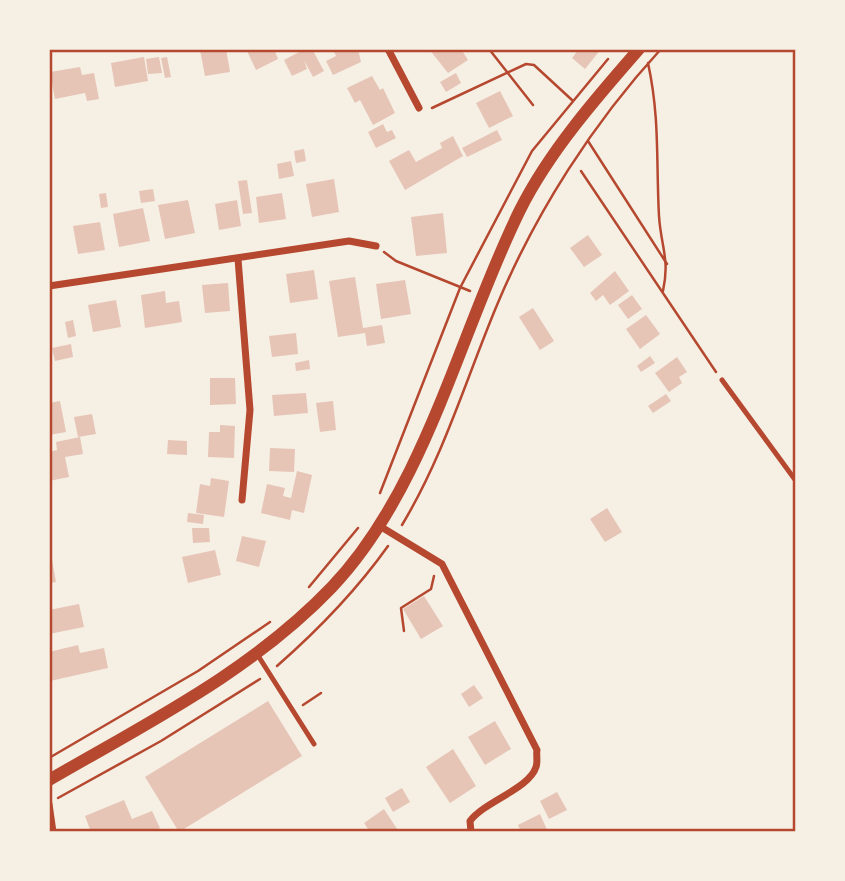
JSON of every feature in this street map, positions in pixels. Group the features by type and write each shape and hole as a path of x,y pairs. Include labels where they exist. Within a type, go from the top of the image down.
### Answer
{"street":[{"path":"388,49 419,108"},
{"path":"49,780 174,709 257,654 332,587 377,525 418,455 482,295 521,208 585,111 639,49"},
{"path":"49,286 349,241 376,246"},
{"path":"238,259 250,410 242,500"},
{"path":"377,525 442,564 537,750 536,767 525,782 479,809 470,821 471,832"},
{"path":"49,804 53,832"}],"lane":[{"path":"722,380 796,481"},
{"path":"257,654 271,671 314,744"}],"path":[{"path":"489,49 533,105"},
{"path":"400,528 439,459 498,304 530,234 588,141 661,49"},
{"path":"376,503 460,288 532,152 608,59"},
{"path":"648,63 658,117 659,219 668,267 663,292"},
{"path":"419,108 434,108 526,64 534,65 572,100"},
{"path":"588,141 668,267"},
{"path":"581,171 722,380"},
{"path":"376,246 396,261 482,295"},
{"path":"305,592 360,525"},
{"path":"404,631 401,608 431,589 435,573 442,564"},
{"path":"49,758 198,671 278,615"},
{"path":"82,776 86,784"}],"building":[{"path":"226,49 230,72 205,76 200,50"},
{"path":"246,49 274,49 278,59 256,70"},
{"path":"305,49 312,49 324,71 313,77 304,60 307,69 292,76 284,60"},
{"path":"333,49 358,49 361,62 333,75 326,61 336,56"},
{"path":"429,49 461,49 468,60 448,73"},
{"path":"579,49 601,49 585,69 572,58"},
{"path":"144,57 148,81 115,87 111,63"},
{"path":"159,57 162,73 148,74 146,59"},
{"path":"167,57 171,77 165,78 161,58"},
{"path":"80,67 82,75 94,73 99,99 87,101 85,93 55,99 50,72"},
{"path":"456,73 461,83 446,92 440,82"},
{"path":"372,76 380,90 383,88 395,113 373,125 360,100 355,103 347,88"},
{"path":"500,91 513,116 489,128 476,103"},
{"path":"383,124 387,132 392,130 396,138 376,148 368,132"},
{"path":"497,130 502,140 467,157 462,148"},
{"path":"453,136 463,156 405,190 389,161 409,150 416,162 442,148 440,143"},
{"path":"304,149 306,161 296,163 294,151"},
{"path":"291,161 294,176 279,179 277,164"},
{"path":"334,179 339,212 312,217 306,184"},
{"path":"247,180 252,213 243,214 238,181"},
{"path":"153,189 155,201 141,203 139,191"},
{"path":"106,193 108,207 101,208 99,194"},
{"path":"282,193 286,219 259,223 256,197"},
{"path":"188,200 195,233 165,239 158,205"},
{"path":"237,200 241,226 219,230 215,204"},
{"path":"143,208 150,241 119,247 113,214"},
{"path":"443,213 447,253 416,256 411,217"},
{"path":"100,222 105,250 78,254 73,226"},
{"path":"588,235 602,255 584,267 570,248"},
{"path":"314,270 318,299 290,303 286,274"},
{"path":"615,271 629,291 610,305 603,295 596,301 590,293"},
{"path":"355,277 363,328 382,325 385,343 367,346 365,333 338,337 329,281"},
{"path":"405,280 411,314 381,319 376,284"},
{"path":"228,283 230,311 205,313 202,285"},
{"path":"165,291 166,303 179,301 182,322 145,328 141,295"},
{"path":"632,295 642,309 628,319 618,305"},
{"path":"116,300 121,327 93,332 88,305"},
{"path":"533,308 554,341 540,350 519,317"},
{"path":"646,315 660,334 640,349 626,329"},
{"path":"73,320 76,336 68,338 65,322"},
{"path":"296,333 298,354 272,357 269,336"},
{"path":"71,344 73,357 55,361 52,348"},
{"path":"650,356 655,363 641,372 637,366"},
{"path":"677,357 687,372 679,377 682,383 669,392 655,373"},
{"path":"309,360 310,369 296,371 295,363"},
{"path":"210,378 235,378 236,404 210,405"},
{"path":"306,393 308,413 274,416 272,395"},
{"path":"666,394 671,401 653,413 648,406"},
{"path":"60,401 66,432 49,435 49,403"},
{"path":"333,401 336,430 320,432 316,403"},
{"path":"92,414 96,434 78,437 74,417"},
{"path":"220,425 235,426 234,458 208,457 209,432 220,432"},
{"path":"80,437 83,454 65,457 69,477 49,481 49,452 57,450 56,442"},
{"path":"168,440 187,441 187,455 167,454"},
{"path":"270,448 295,449 294,472 269,471"},
{"path":"297,471 312,475 304,513 292,510 290,520 261,513 267,484 285,488 283,496 291,498"},
{"path":"211,478 229,481 224,517 196,513 200,484 210,486"},
{"path":"607,508 622,532 605,542 590,519"},
{"path":"188,513 204,515 203,524 187,522"},
{"path":"192,528 209,528 210,542 193,543"},
{"path":"242,536 266,541 259,567 236,561"},
{"path":"215,550 221,575 188,583 182,557"},
{"path":"49,560 52,560 56,582 49,583"},
{"path":"424,596 443,626 421,639 403,609"},
{"path":"79,604 84,627 49,634 49,610"},
{"path":"78,645 80,653 104,648 108,668 50,681 49,652"},
{"path":"474,685 483,698 469,707 461,694"},
{"path":"268,701 302,756 179,832 145,777"},
{"path":"495,721 511,749 485,765 468,737"},
{"path":"453,749 476,786 450,803 426,767"},
{"path":"402,788 410,802 393,812 385,798"},
{"path":"557,792 567,810 549,819 540,801"},
{"path":"124,800 132,819 152,811 160,828 150,832 91,832 85,816"},
{"path":"384,809 399,832 370,832 364,823"},
{"path":"540,814 548,832 521,832 518,825"}]}
